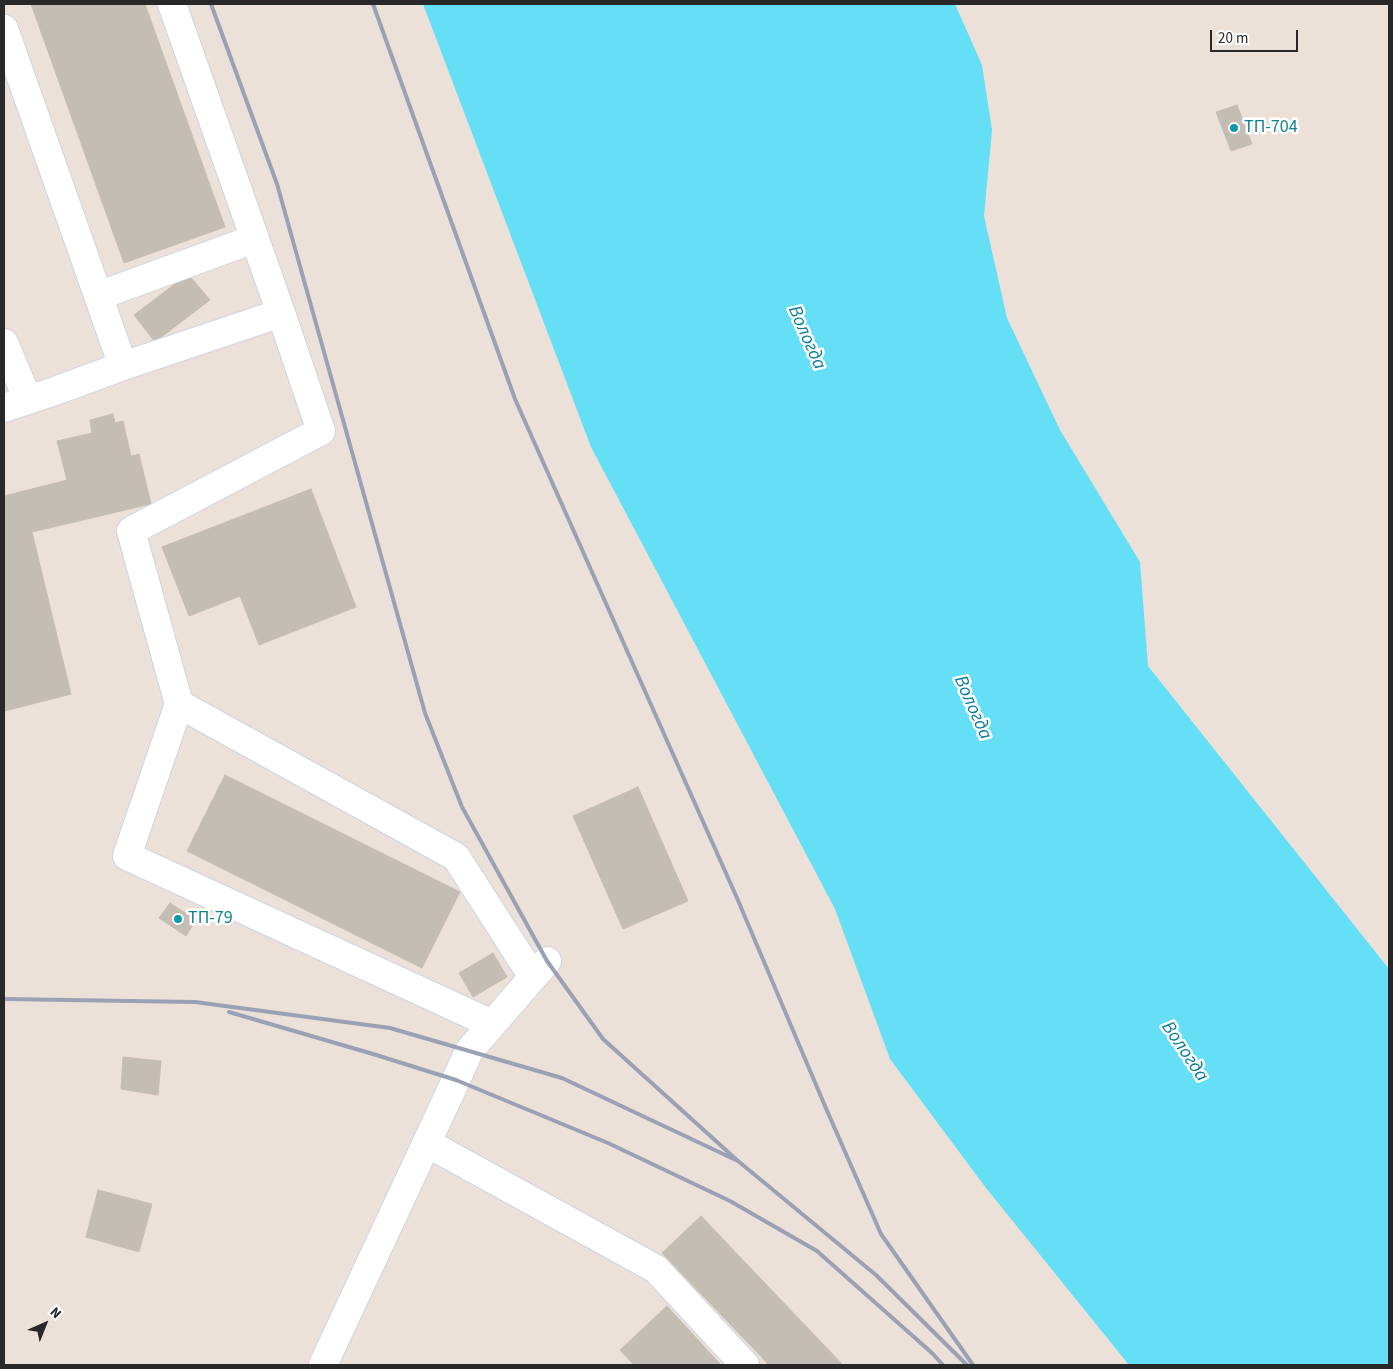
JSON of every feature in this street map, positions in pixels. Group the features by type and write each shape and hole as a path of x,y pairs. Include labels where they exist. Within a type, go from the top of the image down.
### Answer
{"lane":[{"path":"172,4 321,431 132,532 179,704 127,856 492,1024"},
{"path":"4,29 123,366"},
{"path":"98,296 254,239"},
{"path":"4,343 16,404 281,313"},
{"path":"179,704 456,857 540,969 469,1051 323,1365"},
{"path":"427,1143 656,1269 745,1365"}],"water":[{"name":"Вологда","path":"423,4 955,4 982,65 992,130 984,216 1007,318 1060,430 1140,562 1148,666 1389,969 1389,1365 1129,1365 986,1188 890,1059 835,909 591,447"}],"building":[{"path":"31,4 145,4 225,227 124,263"},
{"name":"ТП-704","path":"1237,105 1252,144 1231,151 1216,112"},
{"path":"188,274 210,300 155,342 134,315"},
{"path":"113,414 115,423 123,421 131,456 139,454 151,504 32,532 71,694 5,711 4,496 67,480 57,441 92,433 90,420"},
{"path":"311,489 356,607 259,645 240,596 189,616 162,547"},
{"path":"225,775 460,892 422,968 187,851"},
{"path":"638,787 688,901 623,929 573,816"},
{"name":"ТП-79","path":"170,903 196,920 186,936 159,918"},
{"path":"493,953 507,977 473,997 459,973"},
{"path":"123,1057 161,1061 158,1095 121,1089"},
{"path":"98,1190 152,1204 139,1252 86,1237"},
{"path":"701,1216 843,1365 769,1365 662,1253"},
{"path":"667,1306 721,1365 634,1365 620,1350"}],"railway":[{"path":"211,4 277,184 425,713 462,807 547,961 603,1039 738,1161"},
{"path":"373,4 515,399 737,898 881,1234 973,1365"},
{"path":"4,999 195,1002 390,1028 562,1078 738,1161 876,1275 967,1365"},
{"path":"229,1012 456,1080 608,1143 730,1201 817,1251 932,1353 943,1365"}],"place":[{"name":"ТП-704","path":"1234,128"},
{"name":"ТП-79","path":"178,919"}]}
